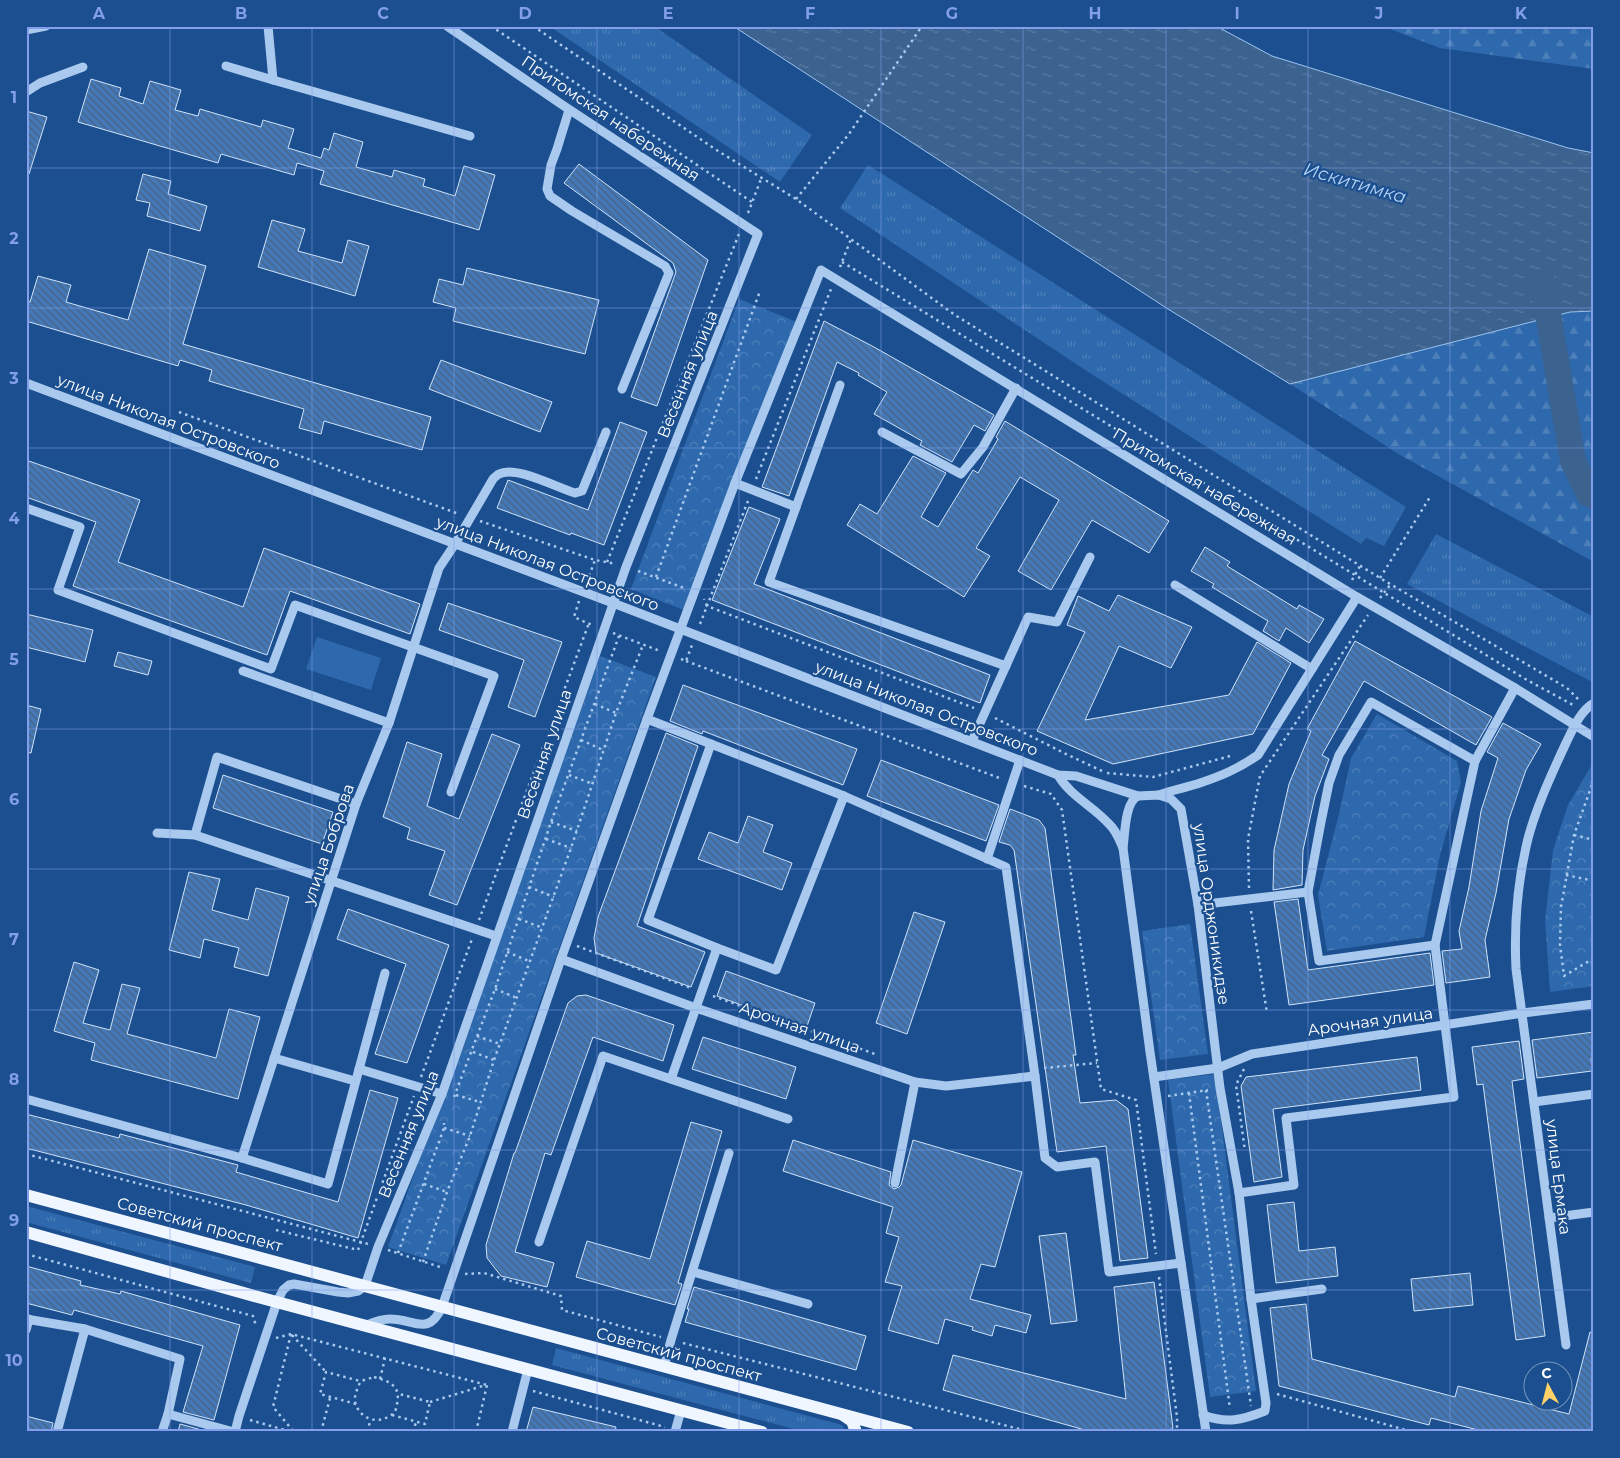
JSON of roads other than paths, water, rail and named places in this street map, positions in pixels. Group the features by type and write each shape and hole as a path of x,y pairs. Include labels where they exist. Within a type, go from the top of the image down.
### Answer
{"main road":[{"name":"Советский проспект","path":"26,1194 908,1432"},
{"path":"26,1232 277,1302 762,1432"},
{"path":"841,1414 852,1421 856,1432"}],"street":[{"path":"26,30 46,26"},
{"path":"268,26 273,80"},
{"name":"Притомская набережная","path":"447,26 569,110 758,234"},
{"path":"226,66 470,136"},
{"path":"26,92 40,83 83,68"},
{"path":"569,110 558,149 551,165 547,189 550,196 665,266 669,273 622,390"},
{"name":"Весенняя улица","path":"365,1286 378,1247 442,1094 613,603 758,234"},
{"name":"Притомская набережная","path":"735,483 821,270 1357,597 1515,688 1594,737"},
{"name":"улица Николая Островского","path":"26,383 613,603 1058,775"},
{"path":"840,385 769,582 1006,666"},
{"path":"882,432 961,474 983,447 1016,388"},
{"name":"улица Боброва","path":"242,1158 356,804 389,723 439,568 456,544 493,479 500,474 509,472 527,475 575,494 582,491 606,432"},
{"path":"367,1325 378,1320 389,1319 426,1324 432,1322 442,1307 561,959 647,719 735,483 796,507"},
{"path":"26,508 80,527 58,590 271,669 295,605 494,676 451,792"},
{"path":"972,741 1028,618 1058,622 1090,557"},
{"path":"1175,585 1312,669"},
{"path":"1159,796 1171,790 1196,784 1232,771 1258,755 1357,597"},
{"path":"244,671 389,723"},
{"path":"1239,1193 1294,1185 1286,1118 1454,1097 1435,945 1475,761 1515,688"},
{"path":"1435,945 1318,961 1308,892 1329,782 1340,755 1371,702 1475,761"},
{"path":"1523,1013 1516,969 1514,937 1526,846 1555,766 1575,726 1588,707"},
{"path":"647,719 844,796 1006,867 1045,1158 1057,1167 1095,1162 1109,1272 1181,1263"},
{"path":"711,744 648,920 717,948 776,970 844,796"},
{"path":"195,835 217,758 356,804"},
{"path":"987,859 1020,760"},
{"path":"1058,775 1068,790 1100,814 1111,825 1123,848"},
{"name":"улица Орджоникидзе","path":"1058,775 1076,776 1138,796 1159,796 1171,799 1181,809 1198,905 1218,1068 1239,1193 1251,1299 1266,1403 1265,1411 1244,1420 1230,1421 1203,1415"},
{"path":"1138,796 1133,798 1129,805 1123,848 1154,1077 1206,1432"},
{"path":"157,833 195,835 331,879 496,936"},
{"path":"1198,905 1308,892"},
{"path":"671,1079 717,948"},
{"name":"Арочная улица","path":"561,959 696,1008 915,1082 946,1086 1035,1073"},
{"path":"26,1099 242,1158 328,1184 385,973"},
{"name":"Арочная улица","path":"1154,1077 1218,1068 1252,1054 1594,1004"},
{"name":"улица Ермака","path":"1523,1013 1566,1345"},
{"path":"539,1242 603,1056 788,1119"},
{"path":"274,1058 356,1082"},
{"path":"359,1069 442,1094"},
{"path":"895,1183 915,1082"},
{"path":"1534,1102 1594,1094"},
{"path":"664,1367 729,1153"},
{"path":"1549,1218 1594,1212"},
{"path":"693,1272 808,1304"},
{"path":"168,1414 235,1432 277,1302 283,1290 289,1285 294,1284 348,1293 358,1291 365,1286"},
{"path":"1251,1299 1322,1289"},
{"path":"26,1330 28,1319 85,1329 180,1359 168,1414 162,1432"},
{"path":"57,1432 85,1329"},
{"path":"512,1432 528,1369"},
{"path":"675,1431 681,1410"}],"water":[{"path":"733,26 1216,26 1272,56 1568,148 1594,153 1594,311 1570,312 1290,384 1168,309"}],"waterway":[{"name":"Искитимка","path":"1543,284 1573,461 1589,494 1594,496"}]}
